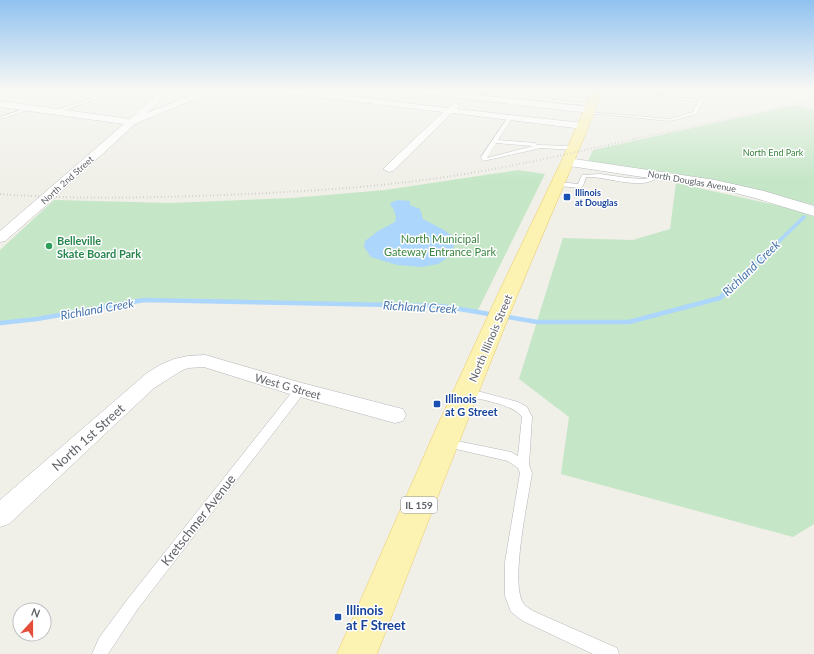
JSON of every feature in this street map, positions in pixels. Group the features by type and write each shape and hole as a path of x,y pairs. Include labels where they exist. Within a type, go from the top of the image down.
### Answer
{"main road":[{"name":"North Illinois Street","path":"357,654 444,443 585,121"}],"street":[{"path":"122,121 132,122 136,121"},
{"path":"389,168 440,121"},
{"path":"533,121 583,126"},
{"name":"North 2nd Street","path":"0,238 132,122"},
{"name":"North Douglas Avenue","path":"571,155 652,173 739,189 814,211"},
{"name":"West G Street","path":"180,363 192,360 205,361 300,390 395,415"},
{"name":"North 1st Street","path":"0,516 147,383 163,371 180,363"}],"lane":[{"path":"508,121 484,157 486,160 541,146"},
{"path":"496,141 541,146 571,155"},
{"path":"558,184 580,186 584,176 592,175 641,181 652,178 652,173"},
{"name":"Kretschmer Avenue","path":"100,654 132,605 300,390"},
{"path":"466,392 514,405 523,410 527,417 523,465 526,473 511,570 511,591 516,608 528,616 611,654"},
{"path":"444,443 511,457 523,465"}],"green space":[{"name":"North End Park","path":"726,121 814,121 814,205 712,180 588,161 593,150"},
{"name":"North Municipal Gateway Entrance Park","path":"518,170 545,174 477,312 442,306 144,300 37,319 0,323 0,250 54,200 171,203 292,198 385,190"},
{"path":"676,183 793,209 814,217 814,524 793,537 561,474 569,417 519,379 563,238 633,240 670,229"}],"water":[{"path":"398,200 410,201 410,205 420,209 423,219 444,230 453,237 455,244 450,256 438,264 422,267 397,265 371,257 364,247 365,241 378,231 395,222 396,217 393,208 390,205 392,202"}],"waterway":[{"name":"Richland Creek","path":"741,278 804,217"},
{"name":"Richland Creek","path":"502,316 537,322 629,322 720,298 742,277"},
{"name":"Richland Creek","path":"0,323 37,319 144,300 442,306 495,315"}],"railway":[{"path":"634,139 719,121"},
{"path":"0,194 98,198 197,196 339,189 423,180 477,172 531,162 639,138"}],"place":[{"name":"Illinois at Douglas","path":"567,197"},
{"name":"Belleville Skate Board Park","path":"49,246"},
{"name":"Illinois at G Street","path":"437,404"},
{"name":"Illinois at F Street","path":"338,617"}]}
